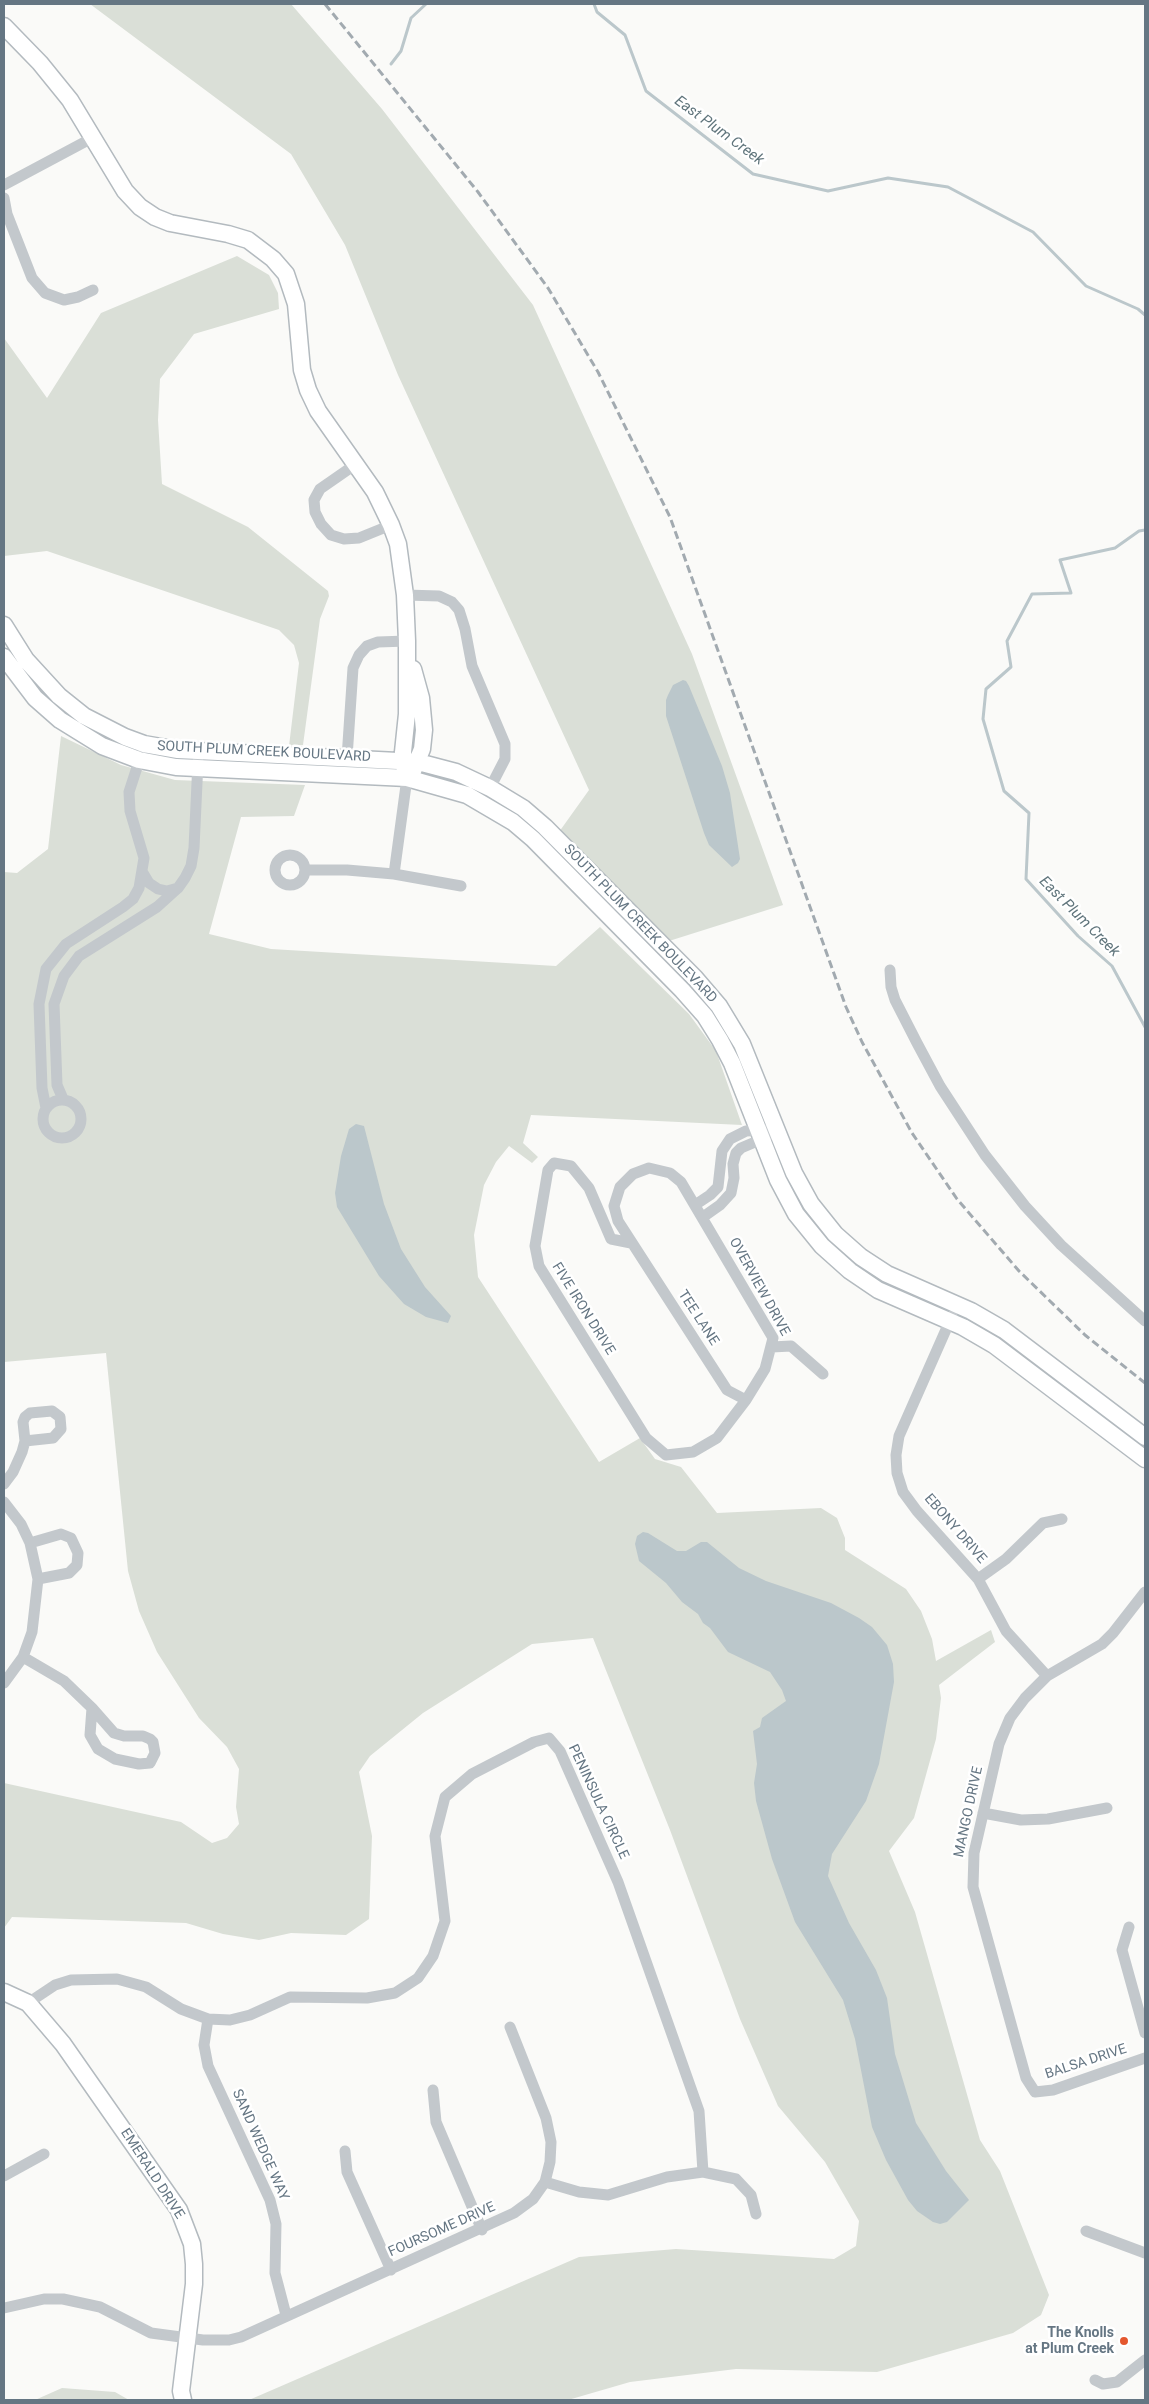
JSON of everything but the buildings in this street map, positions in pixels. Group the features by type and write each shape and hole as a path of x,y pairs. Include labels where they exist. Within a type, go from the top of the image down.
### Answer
{"street":[{"path":"4,26 54,80 94,137 125,191 147,212 170,223 228,234 248,240 280,266 290,283 296,304 302,370 308,390 318,411 375,492 391,525 402,562 406,594 407,641 424,715 422,750 411,762 407,778 394,874"},
{"path":"4,185 94,137"},
{"path":"4,198 7,214 32,278 45,293 64,300 78,297 93,290"},
{"path":"356,464 320,490 314,500 315,512 321,524 331,535 344,539 359,538 391,525"},
{"path":"406,594 438,596 452,602 459,610 465,629 472,666 505,744 505,759 490,788"},
{"name":"SOUTH PLUM CREEK BOULEVARD","path":"4,625 26,660 58,696 96,723 144,744 178,750 411,762 456,772 490,788 535,817 713,999 729,1019 742,1044 794,1173 822,1220 848,1247 887,1274 957,1305 1004,1330 1145,1437"},
{"path":"347,758 353,668 359,655 367,646 378,642 407,641"},
{"name":"SOUTH PLUM CREEK BOULEVARD","path":"4,657 35,698 60,720 102,746 139,760 176,767 407,778 467,795 513,822 533,839 682,990 705,1016 729,1057 778,1180 796,1214 808,1231 831,1255 850,1272 878,1290 950,1321 994,1345 1145,1459"},
{"path":"46,1108 50,1103 64,1099 74,1103 82,1115 79,1128 72,1136 59,1138 50,1134 43,1122 46,1108 42,1088 39,1004 46,968 66,944 133,898 139,888 144,858 130,811 129,792 144,744"},
{"path":"64,1099 56,1084 54,1004 64,976 79,956 157,907 178,888 191,866 194,848 199,751"},
{"path":"305,870 394,874 461,886"},
{"path":"143,873 149,883 158,889 178,888"},
{"path":"890,970 891,987 895,1000 916,1043 944,1093 985,1155 1025,1206 1061,1245 1145,1321"},
{"path":"695,1204 710,1195 718,1187 721,1158 725,1144 736,1135 759,1135 777,1131"},
{"path":"703,1217 720,1205 731,1193 734,1178 733,1164 736,1153 759,1135"},
{"name":"FIVE IRON DRIVE","path":"631,1243 611,1239 589,1188 571,1166 554,1163 548,1170 535,1246 539,1266 646,1438 666,1455 693,1452 717,1438 746,1400"},
{"name":"OVERVIEW DRIVE","path":"631,1243 618,1221 614,1206 620,1187 633,1174 649,1168 670,1173 681,1182 703,1217 773,1338 772,1347 791,1346 822,1374"},
{"name":"TEE LANE","path":"631,1243 727,1390 746,1400"},
{"name":"EBONY DRIVE","path":"957,1305 899,1436 896,1455 897,1473 903,1492 917,1511 978,1579 1006,1631 1047,1676"},
{"path":"746,1400 765,1369 772,1347"},
{"path":"4,1484 18,1464 24,1441"},
{"path":"4,1502 21,1524 30,1543 38,1579 32,1632 23,1657 4,1682"},
{"path":"978,1579 1006,1559 1043,1523 1062,1520"},
{"path":"30,1543 61,1534 71,1538 78,1553 77,1565 68,1573 38,1579"},
{"name":"MANGO DRIVE","path":"1035,2092 1026,2078 973,1887 974,1853 1000,1744 1010,1718 1025,1698 1047,1676 1102,1644 1145,1592"},
{"path":"23,1657 64,1681 92,1708 114,1732 124,1736 143,1736 150,1739 155,1753 150,1763 139,1764 115,1759 98,1750 90,1735 92,1708"},
{"name":"PENINSULA CIRCLE","path":"28,2003 55,1985 71,1980 116,1979 146,1988 181,2009 208,2019 230,2020 250,2015 290,1997 367,1998 396,1993 418,1978 433,1956 445,1921 435,1836 445,1797 472,1774 534,1742 549,1738 560,1751 618,1882 628,1910 699,2111 703,2172"},
{"path":"983,1813 1020,1820 1065,1817 1107,1808"},
{"path":"1129,1927 1122,1950 1145,2033"},
{"name":"EMERALD DRIVE","path":"4,1992 28,2003 63,2044 179,2210 192,2244 194,2264 188,2338 181,2391 183,2400"},
{"name":"SAND WEDGE WAY","path":"208,2019 204,2045 208,2066 270,2200 276,2224 275,2273 286,2315"},
{"name":"FOURSOME DRIVE","path":"4,2308 44,2299 82,2302 100,2307 151,2333 188,2338 229,2340 482,2230 514,2213 533,2199 544,2182 550,2162 551,2142 546,2118 510,2027"},
{"name":"BALSA DRIVE","path":"1035,2092 1053,2090 1145,2058"},
{"path":"433,2090 436,2122 482,2230"},
{"path":"345,2151 347,2172 392,2270"},
{"path":"4,2176 44,2154"},
{"path":"544,2182 579,2192 608,2195 666,2177 703,2172 736,2179 751,2194 756,2214"},
{"path":"1086,2231 1145,2252"},
{"path":"1095,2380 1103,2384 1117,2382 1145,2360"}],"shaded area":[{"path":"90,4 291,4 382,109 533,305 692,654 783,905 669,941 559,832 589,790 398,375 345,245 291,154"},
{"path":"237,256 269,275 278,293 279,309 194,334 160,379 158,420 162,484 248,527 328,591 329,596 320,619 303,745 289,746 299,663 294,645 279,630 47,551 4,556 4,338 47,398 101,313"},
{"path":"683,680 689,686 722,766 730,793 740,859 732,867 709,845 666,716 666,700 668,695 673,685"},
{"path":"61,736 121,765 175,780 305,785 294,816 241,817 209,934 271,949 556,966 600,927 689,1014 716,1051 742,1125 531,1115 523,1143 538,1157 532,1163 509,1146 496,1162 484,1185 474,1235 478,1277 599,1462 640,1438 655,1459 681,1467 717,1513 821,1508 837,1518 845,1538 845,1550 906,1589 921,1611 932,1639 936,1661 991,1630 995,1642 939,1685 941,1698 936,1739 914,1818 889,1851 915,1912 980,2140 1000,2171 1049,2295 1041,2315 1013,2333 877,2372 736,2369 630,2382 568,2400 249,2400 579,2257 676,2249 834,2259 856,2246 859,2221 825,2162 778,2106 740,2019 670,1830 593,1638 532,1644 423,1713 370,1756 359,1772 372,1836 369,1919 346,1935 291,1933 259,1940 223,1934 186,1923 12,1917 4,1928 4,1783 181,1822 212,1843 227,1838 239,1824 236,1807 239,1769 227,1747 199,1718 157,1652 139,1611 128,1571 106,1353 4,1362 4,872 17,873 48,849"},
{"path":"356,1124 364,1126 384,1204 401,1249 425,1287 451,1316 448,1323 426,1317 404,1304 379,1276 337,1207 335,1193 341,1156 349,1129"},
{"path":"643,1532 648,1533 677,1551 686,1551 701,1542 707,1542 739,1568 766,1581 831,1603 859,1618 872,1627 887,1645 893,1664 894,1682 879,1764 866,1801 832,1854 828,1876 849,1923 876,1970 887,1998 895,2054 916,2123 946,2171 969,2200 947,2222 940,2224 933,2222 917,2211 908,2200 886,2160 872,2127 855,2039 843,2000 795,1922 772,1859 756,1801 754,1783 757,1764 753,1731 760,1727 762,1718 786,1701 782,1690 770,1672 728,1652 710,1628 703,1623 698,1614 682,1602 666,1583 639,1561 635,1544 637,1536"},
{"path":"62,2388 115,2392 129,2400 35,2400"}],"waterway":[{"path":"391,64 401,51 411,18 426,4"},
{"name":"East Plum Creek","path":"594,4 597,12 625,35 646,91 753,174 828,191 888,178 948,187 1033,232 1086,286 1138,309 1145,315"},
{"name":"East Plum Creek","path":"1145,530 1139,531 1115,548 1060,560 1071,593 1032,594 1007,641 1011,667 986,689 983,719 1004,791 1029,813 1026,879 1078,936 1112,966 1145,1027"}],"railway":[{"path":"325,4 478,192 548,288 598,372 670,517 846,1007 862,1042 912,1133 957,1199 1019,1271 1085,1335 1145,1383"}],"place":[{"name":"The Knolls at Plum Creek","path":"1124,2341"}]}
